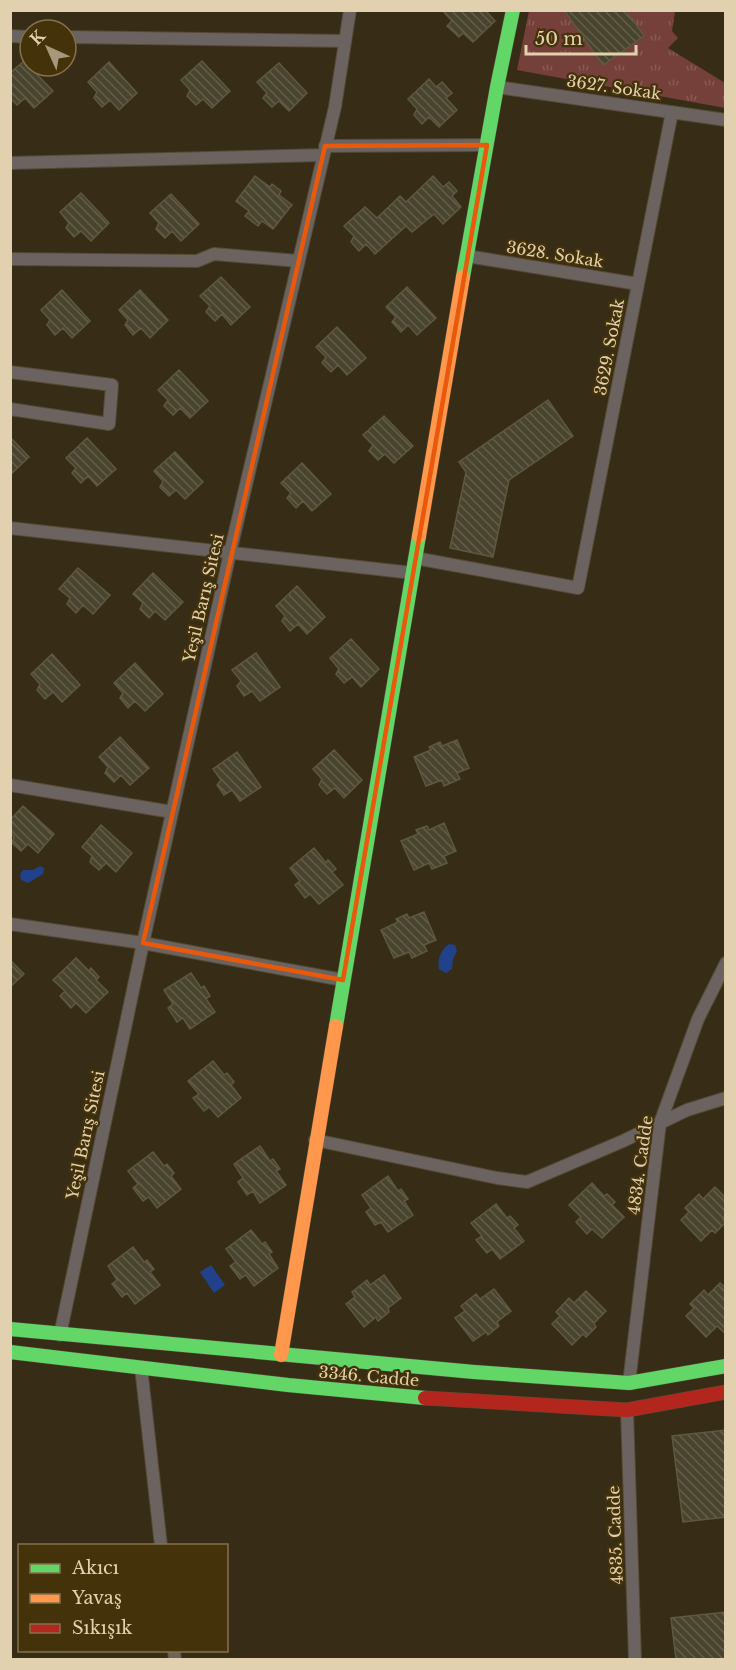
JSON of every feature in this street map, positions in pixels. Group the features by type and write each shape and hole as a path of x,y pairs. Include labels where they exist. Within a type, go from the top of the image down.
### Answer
{"street":[{"name":"Yeşil Barış Sitesi","path":"60,1335 143,943 230,552 335,107 350,10"},
{"path":"281,1355 315,1140 412,573 497,87 513,10"},
{"path":"78,37 345,41"},
{"name":"3627. Sokak","path":"497,87 726,120"},
{"name":"3629. Sokak","path":"415,558 578,588 672,112"},
{"path":"10,163 487,145"},
{"path":"10,259 198,261 213,254 298,261"},
{"name":"3628. Sokak","path":"467,256 638,284"},
{"path":"10,372 112,386 109,424 10,409"},
{"path":"10,528 412,573"},
{"path":"10,785 172,812"},
{"path":"10,924 143,943 343,980"},
{"name":"4834. Cadde","path":"629,1383 660,1123 698,1019 726,963"},
{"path":"315,1140 497,1178 527,1182 687,1110 726,1098"},
{"name":"3346. Cadde","path":"10,1329 474,1372 629,1383 726,1366"},
{"path":"58,1357 60,1335"},
{"name":"3346. Cadde","path":"10,1352 288,1386 449,1400 627,1410 726,1392"},
{"path":"141,1367 161,1544"},
{"path":"627,1410 629,1383"},
{"name":"4835. Cadde","path":"627,1410 635,1659"}],"highlighted area":[{"path":"487,145 343,980 143,943 325,146"}],"green space":[{"path":"529,11 675,11 672,31 678,38 668,48 725,83 725,108 517,70"}],"water":[{"path":"40,866 44,868 43,874 28,883 21,880 20,874 23,870 33,870"},
{"path":"449,944 455,945 457,951 452,969 446,973 439,969 439,958"},
{"path":"211,1265 225,1285 214,1293 200,1272"}],"building":[{"path":"442,10 485,10 495,21 473,42 463,33 459,37 447,26 452,21"},
{"path":"564,10 626,10 644,36 603,65"},
{"path":"202,61 230,91 212,108 203,99 196,105 187,96 190,90 181,80"},
{"path":"109,62 137,93 119,110 110,100 102,107 94,98 97,92 88,82"},
{"path":"279,63 307,93 289,111 279,101 272,107 263,98 267,93 257,82"},
{"path":"18,66 18,78 40,78 53,91 34,108 25,98 17,105 10,98 10,73"},
{"path":"429,79 436,87 442,82 452,93 446,98 457,110 439,127 429,117 422,124 414,115 417,109 408,99"},
{"path":"255,176 270,187 272,184 281,191 279,195 292,205 273,229 262,221 258,226 245,216 249,211 236,201"},
{"path":"433,176 443,187 449,182 457,191 452,196 461,207 443,224 434,214 412,232 406,226 375,254 366,244 359,251 351,242 354,236 344,226 365,207 377,218 400,196 406,202"},
{"path":"81,193 109,223 91,241 81,231 74,237 66,228 69,223 60,212"},
{"path":"171,194 199,224 181,241 172,231 165,238 156,229 159,223 150,213"},
{"path":"221,277 250,307 231,325 222,314 215,321 206,312 210,306 200,296"},
{"path":"407,287 436,318 417,335 408,325 401,332 392,322 396,317 386,307"},
{"path":"62,290 90,321 72,338 63,328 55,335 47,325 50,320 41,310"},
{"path":"140,290 168,320 150,338 141,328 133,335 125,325 128,320 119,310"},
{"path":"337,327 366,358 347,375 338,365 331,372 322,363 326,357 316,347"},
{"path":"179,370 208,401 190,418 180,408 173,415 164,406 168,400 158,390"},
{"path":"548,400 573,436 509,480 493,557 450,548 466,472 459,462"},
{"path":"384,416 413,446 394,463 385,454 378,460 369,451 373,445 363,435"},
{"path":"10,437 29,457 10,475"},
{"path":"87,438 116,469 97,486 88,476 81,483 72,473 76,468 66,458"},
{"path":"175,452 203,482 185,499 176,490 169,496 160,487 163,481 154,471"},
{"path":"302,463 331,494 312,511 303,501 296,508 287,498 291,493 281,483"},
{"path":"78,568 110,595 93,614 83,605 76,613 67,604 70,598 59,589"},
{"path":"153,573 183,602 165,620 155,611 149,618 140,609 143,603 133,594"},
{"path":"297,586 325,617 307,634 298,624 290,631 282,621 285,616 276,606"},
{"path":"351,639 379,669 361,687 352,677 344,683 336,674 339,669 330,658"},
{"path":"256,653 280,687 260,701 252,691 244,696 237,686 241,681 232,670"},
{"path":"52,654 80,685 62,702 53,692 45,699 37,690 40,684 31,674"},
{"path":"135,663 163,694 145,711 135,701 128,708 120,698 123,693 114,683"},
{"path":"120,737 149,768 130,785 121,775 114,782 105,773 108,767 99,757"},
{"path":"457,740 469,768 457,773 460,779 444,786 442,780 426,786 414,757 431,750 429,747 440,742 442,746"},
{"path":"334,750 362,780 344,798 335,788 327,794 319,785 322,779 313,769"},
{"path":"237,752 261,787 240,801 232,790 224,795 217,785 221,780 213,769"},
{"path":"23,806 54,834 38,853 28,844 21,851 12,843 14,837 10,833 10,820"},
{"path":"444,823 456,851 444,856 447,863 432,869 429,863 414,870 401,841 418,834 416,830 427,826 429,830"},
{"path":"101,825 132,853 116,872 106,863 99,870 90,862 92,856 82,847"},
{"path":"314,848 326,863 328,860 336,869 332,872 343,885 319,904 310,894 305,898 295,885 300,881 290,868"},
{"path":"424,912 436,940 424,945 427,951 412,958 409,952 394,958 381,930 398,922 396,919 407,914 409,918"},
{"path":"76,958 89,971 91,968 99,977 96,980 108,992 86,1013 76,1003 71,1008 60,996 65,991 53,980"},
{"path":"10,960 24,974 10,987"},
{"path":"191,973 201,988 204,986 210,996 206,999 215,1012 190,1029 183,1018 177,1022 168,1008 173,1004 164,990"},
{"path":"213,1061 224,1075 227,1073 234,1082 231,1085 241,1098 218,1117 209,1107 204,1111 193,1098 199,1094 188,1081"},
{"path":"260,1146 270,1161 273,1159 280,1169 276,1171 286,1185 260,1203 253,1191 247,1195 238,1182 243,1178 234,1164"},
{"path":"153,1152 164,1166 167,1164 174,1173 171,1176 181,1189 157,1208 149,1197 143,1201 133,1188 138,1184 128,1171"},
{"path":"388,1176 398,1191 401,1189 408,1199 404,1201 413,1215 388,1232 381,1222 375,1225 366,1212 371,1208 362,1195"},
{"path":"592,1183 604,1196 607,1194 615,1202 612,1205 624,1217 602,1238 592,1229 587,1234 576,1222 581,1217 569,1205"},
{"path":"715,1187 726,1198 726,1216 723,1219 725,1223 715,1233 712,1230 701,1241 681,1220 689,1212 685,1208 699,1194 703,1199"},
{"path":"496,1204 507,1218 510,1216 518,1225 514,1228 524,1241 500,1259 492,1249 487,1253 476,1240 482,1236 471,1223"},
{"path":"251,1230 262,1244 265,1242 278,1268 254,1286 246,1275 240,1279 230,1266 236,1262 226,1249"},
{"path":"133,1247 144,1262 147,1260 154,1269 150,1272 160,1285 135,1304 127,1293 122,1297 112,1284 117,1280 108,1266"},
{"path":"384,1275 401,1298 388,1308 389,1312 378,1321 376,1317 364,1327 346,1304 355,1297 352,1292 367,1280 370,1285"},
{"path":"720,1283 726,1288 726,1334 717,1326 706,1337 686,1316 694,1308 690,1304 704,1290 708,1295"},
{"path":"494,1289 511,1311 497,1322 499,1326 488,1335 486,1332 473,1341 455,1318 465,1311 461,1306 476,1294 480,1299"},
{"path":"586,1291 606,1311 594,1323 596,1327 586,1337 583,1334 572,1345 552,1324 560,1316 556,1312 569,1298 574,1303"},
{"path":"726,1430 726,1517 683,1522 672,1436"},
{"path":"726,1612 726,1659 676,1659 671,1618"}],"traffic: fast":[{"path":"463,277 513,10"},
{"path":"336,1026 419,536"},
{"path":"10,1329 474,1372 629,1383 726,1366"},
{"path":"10,1352 288,1385 425,1398"}],"traffic: slow":[{"path":"419,536 463,277"},
{"path":"281,1355 336,1026"}],"traffic: jam":[{"path":"425,1398 627,1410 726,1392"}]}
